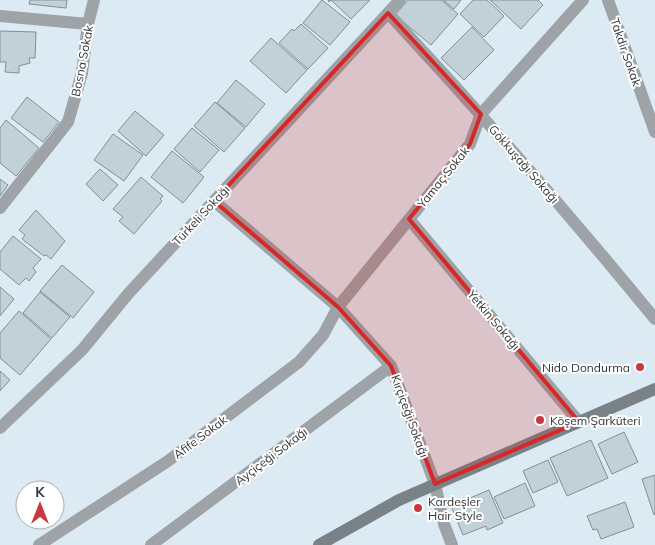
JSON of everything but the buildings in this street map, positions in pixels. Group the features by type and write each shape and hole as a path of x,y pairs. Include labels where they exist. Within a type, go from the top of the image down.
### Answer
{"street":[{"name":"Bosna Sokak","path":"0,208 68,122 82,73 88,24 94,0"},
{"name":"Türkeli Sokağı","path":"0,428 82,350 128,294 400,0"},
{"name":"Yamaç Sokak","path":"338,307 470,144 482,114 583,0"},
{"name":"Takdir Sokak","path":"608,0 650,101 655,132"},
{"name":"Gökkuşağı Sokağı","path":"388,13 482,114 606,258 655,319"},
{"path":"0,16 88,24"},
{"name":"Kırçiçeği Sokağı","path":"214,201 338,307 391,366 435,484 444,524 452,545"},
{"name":"Yetkin Sokağı","path":"409,219 579,422"},
{"name":"Afife Sokak","path":"39,545 168,461 299,362 323,335 338,307"},
{"name":"Ayçiçeği Sokağı","path":"151,545 391,366"},
{"path":"319,545 398,500 655,389"}],"highlighted area":[{"path":"388,13 481,114 470,144 409,219 579,422 435,484 391,366 338,307 214,201"}],"place":[{"name":"Nido Dondurma","path":"640,367"},
{"name":"Köşem Şarküteri","path":"540,420"},
{"name":"Kardeşler Hair Style","path":"418,508"}]}
